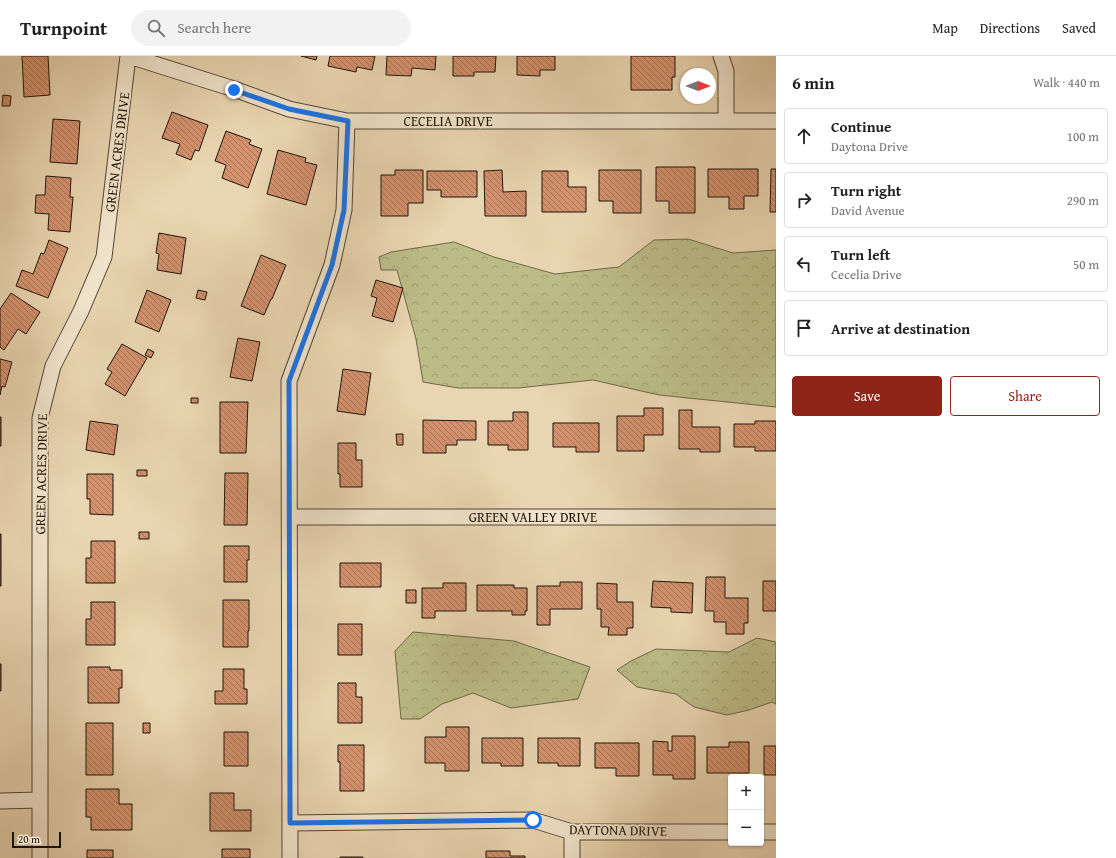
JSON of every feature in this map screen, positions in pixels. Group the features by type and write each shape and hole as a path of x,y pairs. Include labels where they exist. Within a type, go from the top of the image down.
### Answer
{"street":[{"name":"CECELIA DRIVE","path":"129,56 289,109 348,121 776,121"},
{"name":"GREEN ACRES DRIVE","path":"40,858 40,418 54,366 81,311 104,257 129,56"},
{"path":"721,56 726,71 726,121"},
{"path":"290,858 289,381 332,265 344,210 348,121"},
{"name":"GREEN VALLEY DRIVE","path":"290,517 776,517"},
{"path":"0,801 40,800"},
{"name":"DAYTONA DRIVE","path":"290,823 533,820 572,832 728,832"},
{"path":"572,832 572,858"},
{"path":"764,832 776,832"}],"green space":[{"path":"688,239 733,253 776,250 776,407 659,395 593,380 518,388 458,388 423,382 416,339 397,270 381,270 379,257 391,252 454,242 494,257 555,274 619,267 654,240"},
{"path":"413,632 514,641 590,667 578,699 511,708 473,693 442,704 420,719 401,719 395,651"},
{"path":"757,638 776,642 776,704 772,702 749,710 727,715 694,707 676,694 637,687 617,670 631,661 656,649 729,652"}],"building":[{"path":"22,56 48,56 50,95 24,97"},
{"path":"301,56 317,56 316,60"},
{"path":"330,56 375,56 372,70 357,67 356,72 328,66"},
{"path":"387,56 436,56 435,70 412,68 411,76 386,75"},
{"path":"453,56 496,56 495,72 474,72 474,76 453,76"},
{"path":"517,56 555,56 555,70 540,70 540,76 517,75"},
{"path":"631,56 675,56 675,77 672,77 672,90 631,90"},
{"path":"3,95 11,96 10,106 2,106"},
{"path":"172,112 208,125 199,151 195,150 191,160 176,154 180,144 162,138"},
{"path":"53,119 80,121 77,164 50,162"},
{"path":"226,131 251,140 249,144 262,149 248,188 222,178 226,165 215,161"},
{"path":"278,150 306,158 305,162 317,165 306,205 267,194"},
{"path":"656,167 695,167 695,213 669,213 669,201 656,201"},
{"path":"708,169 758,169 758,196 744,196 744,209 729,209 729,197 708,197"},
{"path":"771,169 776,169 776,212 770,212"},
{"path":"395,170 423,170 423,203 408,203 408,216 381,216 381,175 395,175"},
{"path":"502,170 503,192 526,191 526,216 485,216 484,171"},
{"path":"599,170 641,170 641,213 613,213 613,201 599,201"},
{"path":"427,171 477,171 477,197 441,197 441,190 427,190"},
{"path":"542,171 568,171 568,187 586,187 586,212 542,212"},
{"path":"46,176 71,178 70,197 73,197 70,232 48,230 49,214 35,213 36,195 45,195"},
{"path":"159,233 186,238 181,274 157,270 159,254 156,253"},
{"path":"49,240 68,248 48,298 16,286 22,270 33,274 41,253 44,254"},
{"path":"261,255 286,265 264,315 241,306"},
{"path":"376,280 403,288 393,322 372,316 377,298 371,296"},
{"path":"147,290 171,300 159,332 135,322"},
{"path":"198,290 207,292 205,300 196,298"},
{"path":"11,293 40,312 26,334 18,329 4,350 0,347 0,309"},
{"path":"238,338 260,342 252,381 230,377"},
{"path":"122,344 147,358 125,396 105,384 112,372 107,369"},
{"path":"148,349 154,352 151,358 145,355"},
{"path":"0,359 12,362 5,387 2,386 0,395"},
{"path":"343,369 371,373 365,415 337,411"},
{"path":"191,398 198,398 198,403 191,403"},
{"path":"220,402 248,402 246,453 220,453"},
{"path":"644,408 663,408 663,435 644,435 644,451 617,451 617,416 644,416"},
{"path":"679,410 692,410 692,427 720,427 720,452 700,452 700,449 679,449"},
{"path":"513,412 528,412 528,450 508,450 508,445 488,445 488,421 513,421"},
{"path":"1,417 1,446 0,446"},
{"path":"423,420 476,421 476,440 457,440 457,445 446,445 446,453 423,453"},
{"path":"90,421 118,425 114,455 86,450"},
{"path":"755,421 776,421 776,451 755,451 755,447 734,447 734,424 755,424"},
{"path":"553,423 599,423 599,452 576,452 576,447 553,447"},
{"path":"396,434 403,434 403,445 397,445"},
{"path":"338,443 356,443 356,460 362,460 362,487 340,487 340,474 338,474"},
{"path":"137,470 147,470 147,476 137,476"},
{"path":"225,473 248,473 247,525 224,525"},
{"path":"87,474 113,474 113,515 90,514 90,499 87,499"},
{"path":"139,532 149,532 149,539 139,539"},
{"path":"1,534 1,586 0,586"},
{"path":"91,541 115,541 115,583 86,583 86,558 91,558"},
{"path":"224,546 249,546 249,560 247,560 247,582 224,582"},
{"path":"340,563 381,563 381,587 340,587"},
{"path":"706,577 725,577 725,598 748,598 748,623 744,623 744,634 726,634 726,622 714,622 714,611 705,611"},
{"path":"653,581 693,583 692,613 671,612 671,608 651,607"},
{"path":"763,581 776,581 776,611 763,611"},
{"path":"560,582 582,582 582,609 550,609 550,625 537,625 537,586 560,586"},
{"path":"443,583 466,583 466,611 435,611 435,618 422,618 422,588 443,588"},
{"path":"597,583 617,584 617,602 633,602 633,628 627,628 627,635 608,635 609,627 601,627 601,609 597,609"},
{"path":"477,585 514,585 514,588 527,588 527,611 525,611 525,615 512,615 512,611 477,611"},
{"path":"406,590 416,590 416,603 406,603"},
{"path":"223,600 249,600 248,647 223,647"},
{"path":"91,602 115,602 115,645 86,645 86,619 91,619"},
{"path":"338,624 362,624 362,655 338,655"},
{"path":"1,664 1,691 0,691"},
{"path":"88,667 110,667 110,670 122,670 122,688 119,688 119,703 88,703"},
{"path":"223,669 244,669 244,689 247,689 247,704 215,704 215,691 223,691"},
{"path":"338,683 356,683 356,697 362,697 362,723 338,723"},
{"path":"86,723 113,723 113,775 86,775"},
{"path":"143,723 150,723 150,733 143,733"},
{"path":"446,727 469,727 469,771 445,771 445,763 425,763 425,737 446,737"},
{"path":"224,732 248,732 248,766 224,766"},
{"path":"672,736 695,736 695,779 673,779 673,775 653,775 653,741 668,742 668,751 672,751"},
{"path":"482,738 523,738 523,766 501,766 501,763 482,763"},
{"path":"538,738 580,738 580,766 558,766 558,763 538,763"},
{"path":"729,742 749,742 749,773 707,773 707,747 729,747"},
{"path":"595,743 639,743 639,776 616,776 616,768 595,768"},
{"path":"338,745 364,745 364,791 340,791 340,762 338,762"},
{"path":"764,746 776,746 776,775 764,774"},
{"path":"86,789 119,789 119,804 132,804 132,830 91,830 91,817 86,817"},
{"path":"210,793 234,793 234,810 251,810 251,831 210,831"},
{"path":"222,849 250,849 250,858 222,858"},
{"path":"87,850 113,850 113,858 87,858"},
{"path":"486,851 510,851 510,856 525,856 525,858 486,858"},
{"path":"363,857 363,858 340,858"}],"route":[{"path":"234,90 289,109 348,121 344,210 332,265 289,381 290,823 533,820"}]}
